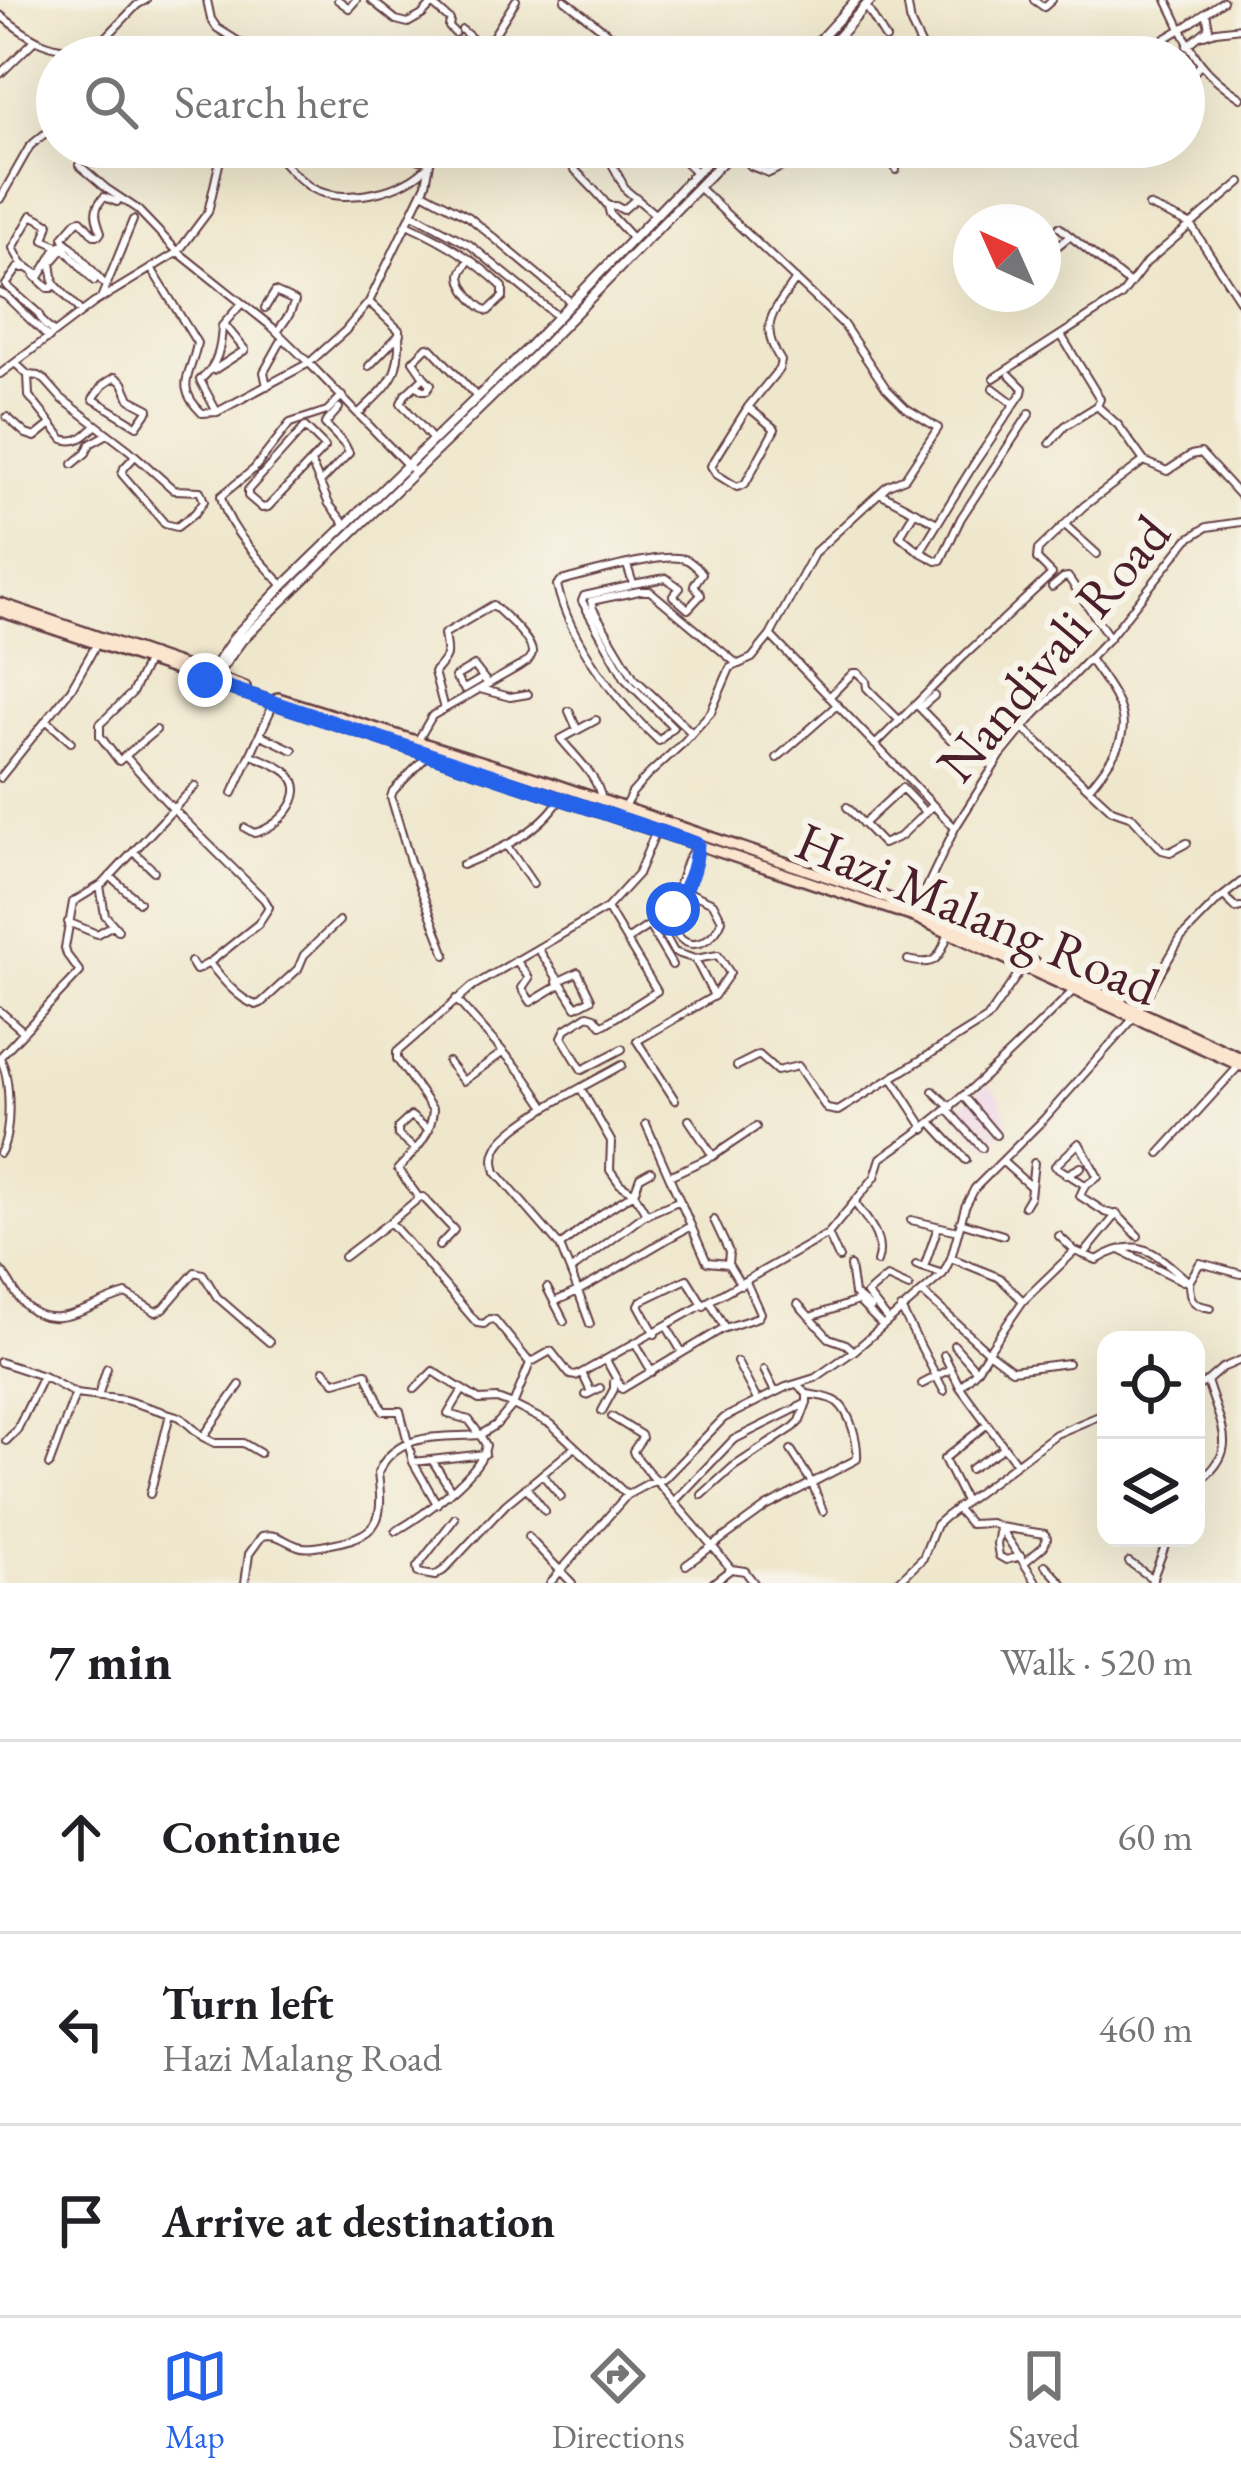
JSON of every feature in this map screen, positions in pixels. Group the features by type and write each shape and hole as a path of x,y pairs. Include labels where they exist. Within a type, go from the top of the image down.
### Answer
{"main road":[{"name":"Hazi Malang Road","path":"1,609 429,750 602,801 620,813"},
{"name":"Hazi Malang Road","path":"98,641 147,662 209,678"},
{"name":"Hazi Malang Road","path":"275,700 416,742 561,798 620,813 915,913 1240,1063"},
{"name":"Hazi Malang Road","path":"915,913 949,933 1076,987"}],"street":[{"path":"110,36 146,0"},
{"path":"208,0 212,19 230,36"},
{"path":"338,0 349,8 356,0"},
{"path":"370,0 396,20 408,23 434,2 450,20 449,27 463,36"},
{"path":"499,0 510,9"},
{"path":"493,36 516,0"},
{"path":"565,0 611,36"},
{"path":"823,36 856,0"},
{"path":"907,0 916,36"},
{"path":"1034,0 1044,7 1052,0"},
{"path":"1167,0 1183,36"},
{"path":"1168,36 1222,1"},
{"path":"840,36 869,3 885,36"},
{"path":"1203,36 1210,24 1206,13"},
{"path":"0,15 35,40 0,74"},
{"path":"1203,36 1241,28"},
{"path":"1205,69 1241,98"},
{"path":"0,200 36,140"},
{"path":"83,168 151,221 178,252 280,335 411,468"},
{"path":"0,374 81,312 178,252 208,212 218,168"},
{"path":"292,168 313,188 345,197 409,181 424,168"},
{"path":"151,268 197,343 184,386 187,395 202,413 218,412 309,363 345,331 369,302 409,225 429,168"},
{"path":"573,168 633,239"},
{"path":"614,168 626,190 656,215"},
{"path":"620,813 647,776 711,712 725,674 736,663 752,658 770,636 809,559 888,484 905,478 938,428 906,408 886,388 843,324 699,188 687,168"},
{"path":"209,678 433,440 701,168"},
{"path":"209,678 236,635 283,586 345,524 536,355 717,168"},
{"path":"1015,404 994,383 1121,296 1146,263 1241,182"},
{"path":"423,192 483,227 572,303"},
{"path":"106,286 72,247 62,245 44,240 50,226 30,215 13,248 21,262 39,276 62,245 65,233 79,220 99,236 95,208 104,197 117,202 120,198"},
{"path":"608,206 623,210 637,198"},
{"path":"1149,206 1190,224 1241,302"},
{"path":"413,214 470,245 558,317"},
{"path":"100,299 133,220"},
{"path":"409,225 445,241 470,259 505,290 488,311 475,304 461,276 470,259"},
{"path":"470,245 483,227"},
{"path":"1061,229 1130,284"},
{"path":"1061,243 1070,236"},
{"path":"81,312 54,284 51,263 63,249 78,270 94,281"},
{"path":"52,335 38,314 5,284 20,266 48,288 54,284"},
{"path":"748,407 775,429 745,484 737,488 711,466 748,407 779,369 781,361 767,330 770,317 796,279"},
{"path":"545,306 559,291"},
{"path":"265,308 275,292 295,302 264,372 267,386"},
{"path":"0,293 52,335"},
{"path":"359,413 395,375 400,334 369,302"},
{"path":"211,372 222,345 221,328 242,303"},
{"path":"218,412 200,382 245,350 224,324"},
{"path":"369,366 400,334"},
{"path":"1050,443 1100,399 1061,335"},
{"path":"433,440 401,403 424,376 412,361 429,347 477,397"},
{"path":"16,362 28,375 29,396 63,439 81,439 102,429"},
{"path":"28,375 46,380 61,398 102,429 135,456 174,490 200,491 204,501 195,513 177,527 165,524 122,474 135,456"},
{"path":"920,552 1015,404 1023,388 1010,375"},
{"path":"115,377 130,399 149,411 137,426 114,413 93,397 115,377"},
{"path":"283,586 241,537 221,496 254,469 290,423 327,411 342,396"},
{"path":"1097,406 1118,425 1144,461 1167,471 1202,453 1241,497"},
{"path":"320,483 349,453 326,424 339,408"},
{"path":"73,464 114,413"},
{"path":"915,511 900,536 940,561 1030,413"},
{"path":"7,417 35,437 50,425"},
{"path":"304,427 325,447 311,463 266,509 247,494 304,427"},
{"path":"875,745 1052,574 1036,554 1064,524 1144,461"},
{"path":"311,463 329,504 345,524"},
{"path":"974,464 990,475"},
{"path":"880,493 938,524"},
{"path":"946,509 962,518"},
{"name":"Nandivali Road","path":"915,913 955,828 989,771 1023,728 1090,660 1188,538 1207,527 1241,523"},
{"path":"1064,524 1097,554"},
{"path":"1083,541 1090,533"},
{"path":"664,713 673,729 659,741 612,693 562,603 557,585 627,565 686,559 702,573 694,585 701,595 688,609 673,596"},
{"path":"627,565 633,584 666,578 680,588 666,604"},
{"path":"650,592 666,578"},
{"path":"1052,587 1069,578 1109,638"},
{"path":"562,603 590,602 629,586"},
{"path":"619,591 650,592 736,663"},
{"path":"590,602 634,683 692,733"},
{"path":"416,742 432,716 527,662 532,653 521,633 493,605 444,634 446,661 434,672 434,679 444,709"},
{"path":"770,636 955,828"},
{"path":"0,778 71,688 98,641"},
{"path":"1089,788 1114,758 1126,724 1114,692 1090,660"},
{"path":"147,662 132,693 100,724 100,736 117,760 156,730"},
{"path":"484,684 464,689 455,679 473,666 484,684 510,697 528,694"},
{"path":"829,697 858,673 900,721"},
{"path":"918,706 934,697"},
{"path":"233,794 275,700"},
{"path":"777,758 837,706"},
{"path":"918,706 950,739"},
{"path":"569,711 577,729"},
{"path":"46,720 70,742"},
{"path":"596,720 561,739 592,777 602,801"},
{"path":"1023,728 1112,810 1132,817 1162,850 1170,852 1187,844"},
{"path":"261,735 292,750"},
{"path":"429,750 391,797 446,955"},
{"path":"245,828 254,833 270,828 296,792 287,772 252,755"},
{"path":"126,757 269,907 258,925 209,962 196,970 190,962"},
{"path":"0,1154 7,1138 3,1101 8,1079 0,1057 80,973 66,952 73,902 100,886 195,786"},
{"path":"863,824 902,788 926,812"},
{"path":"462,865 507,847 551,812 561,798"},
{"path":"848,806 879,841 887,843 933,805"},
{"path":"419,1198 398,1172 429,1130 431,1105 395,1055 473,986 607,908 638,874 657,826"},
{"path":"698,869 701,842"},
{"path":"686,891 713,903 722,920 714,936 695,944 683,941 669,917 686,891 701,842"},
{"path":"627,940 653,924 701,842"},
{"path":"507,847 533,884"},
{"path":"134,852 154,871"},
{"path":"110,876 140,902"},
{"path":"550,1583 627,1495 664,1479 724,1418 815,1378 854,1351 943,1274 975,1189 1136,1016 1174,947 1241,883"},
{"path":"68,922 97,934 115,927 104,912 100,886"},
{"path":"1224,896 1241,907"},
{"path":"607,908 656,991 605,1024 588,1015 562,1033 582,1070 622,1048"},
{"path":"209,962 224,982 256,1005 298,969 304,955 338,921"},
{"path":"653,924 674,952 695,959 718,955 730,976 714,996 637,1042 675,1100"},
{"path":"653,924 672,965"},
{"path":"908,960 934,961 949,933"},
{"path":"517,960 529,978 522,988 531,1002 559,983 578,972 591,999 576,1007 559,983 538,948"},
{"path":"695,959 714,996"},
{"path":"736,1066 759,1055 777,1071 798,1066 832,1112 987,1018 1023,967"},
{"path":"244,1583 249,1554 262,1537 274,1534 302,1548 366,1535 381,1512 378,1473 384,1460 415,1439 480,1435 496,1425 513,1405 530,1363 551,1351 576,1376 829,1234 875,1177 881,1158 950,1109 1076,987"},
{"path":"456,999 537,1090 547,1108"},
{"path":"0,1011 25,1032"},
{"path":"448,1062 463,1081 502,1053"},
{"path":"1160,1153 1240,1063"},
{"path":"590,1324 560,1246 496,1172 495,1154 507,1135 622,1065"},
{"path":"892,1078 925,1130"},
{"path":"581,1089 611,1141 610,1170 634,1193 647,1215"},
{"path":"933,1091 982,1148"},
{"path":"963,1096 995,1135"},
{"path":"416,1150 398,1135 398,1128 411,1116 429,1130"},
{"path":"688,1120 713,1156"},
{"path":"932,1123 966,1160"},
{"path":"604,1361 621,1389 725,1328 759,1316 744,1283 728,1264 707,1262 646,1124"},
{"path":"669,1176 713,1156 756,1127"},
{"path":"1085,1185 1055,1165 1080,1144 1098,1176 1085,1185 1082,1198 1122,1216 1138,1236"},
{"path":"1003,1162 1032,1188"},
{"path":"1024,1206 1032,1188 1034,1163"},
{"path":"1066,1175 1081,1167"},
{"path":"560,1246 634,1193 640,1177 651,1171"},
{"path":"344,1257 423,1197 454,1230 439,1246"},
{"path":"571,1270 647,1215 678,1201"},
{"path":"855,1203 877,1236 881,1248 877,1262"},
{"path":"1085,1253 1115,1215"},
{"path":"714,1220 729,1252 728,1264"},
{"path":"910,1220 1003,1235"},
{"path":"390,1222 477,1323 495,1320 530,1363"},
{"path":"554,1301 637,1260 648,1248 689,1227"},
{"path":"938,1227 920,1266 943,1274"},
{"path":"829,1234 839,1258"},
{"path":"1059,1236 1076,1251 1097,1260 1116,1249 1144,1248 1186,1282 1195,1306 1211,1308"},
{"path":"960,1387 1023,1301 1076,1251"},
{"path":"951,1258 1000,1278 1023,1301"},
{"path":"1186,1282 1200,1262 1241,1274"},
{"path":"850,1266 854,1294 885,1323"},
{"path":"0,1270 28,1309 54,1318 73,1316 127,1294 156,1312 195,1272 203,1274 218,1297 269,1342"},
{"path":"885,1323 868,1293 887,1277 909,1287"},
{"path":"655,1334 641,1301 687,1279 725,1328"},
{"path":"547,1288 564,1321"},
{"path":"923,1293 1012,1370 1068,1363"},
{"path":"810,1317 858,1301 885,1323"},
{"path":"798,1304 829,1338 854,1351"},
{"path":"901,1309 944,1391"},
{"path":"667,1327 682,1352"},
{"path":"636,1344 652,1373"},
{"path":"954,1345 976,1371"},
{"path":"944,1355 960,1387 1016,1463"},
{"path":"1205,1478 1223,1465 1230,1453 1207,1381 1241,1360"},
{"path":"602,1411 615,1386 604,1361"},
{"path":"0,1362 44,1376 76,1394 125,1400 180,1417 215,1443 243,1443 260,1454"},
{"path":"737,1363 757,1400"},
{"path":"98,1396 107,1368"},
{"path":"324,1370 335,1382 362,1373 369,1376 383,1411 401,1413 413,1462 436,1504"},
{"path":"764,1370 776,1392"},
{"path":"415,1389 433,1371 478,1400 497,1399 513,1405 551,1424 627,1495"},
{"path":"922,1384 947,1371"},
{"path":"582,1373 589,1393 600,1388"},
{"path":"6,1441 17,1430 44,1376"},
{"path":"702,1495 800,1420 807,1399 798,1384"},
{"path":"203,1437 240,1385"},
{"path":"396,1531 436,1504 485,1454 487,1445 469,1420 448,1414 463,1390"},
{"path":"49,1465 76,1394"},
{"path":"674,1502 733,1440 807,1399 829,1398 840,1405 850,1423 858,1450 854,1463 766,1507 686,1565"},
{"path":"150,1494 170,1414"},
{"path":"612,1417 640,1435 633,1452 731,1568 745,1570 754,1583"},
{"path":"897,1583 923,1558 936,1525 956,1508 1056,1434 1097,1417"},
{"path":"965,1501 944,1459 986,1425"},
{"path":"970,1469 1002,1446"},
{"path":"455,1518 417,1567 418,1573 435,1576 444,1570 506,1504 575,1447"},
{"path":"791,1450 823,1511"},
{"path":"413,1462 485,1454"},
{"path":"432,1460 451,1490"},
{"path":"542,1474 561,1497"},
{"path":"526,1487 545,1511"},
{"path":"956,1508 970,1524 991,1523 1047,1538 1044,1546 1023,1559 1006,1560 999,1556 1000,1527"},
{"path":"1000,1527 1037,1583"},
{"path":"529,1537 572,1583"},
{"path":"1129,1562 1152,1581 1165,1547"},
{"path":"1045,1565 1062,1583"},
{"path":"712,1583 731,1568"}],"shaded area":[{"path":"988,1084 1000,1097 1008,1120 989,1148 954,1111"}],"route":[{"path":"205,680 697,844 686,891 673,909"}]}
